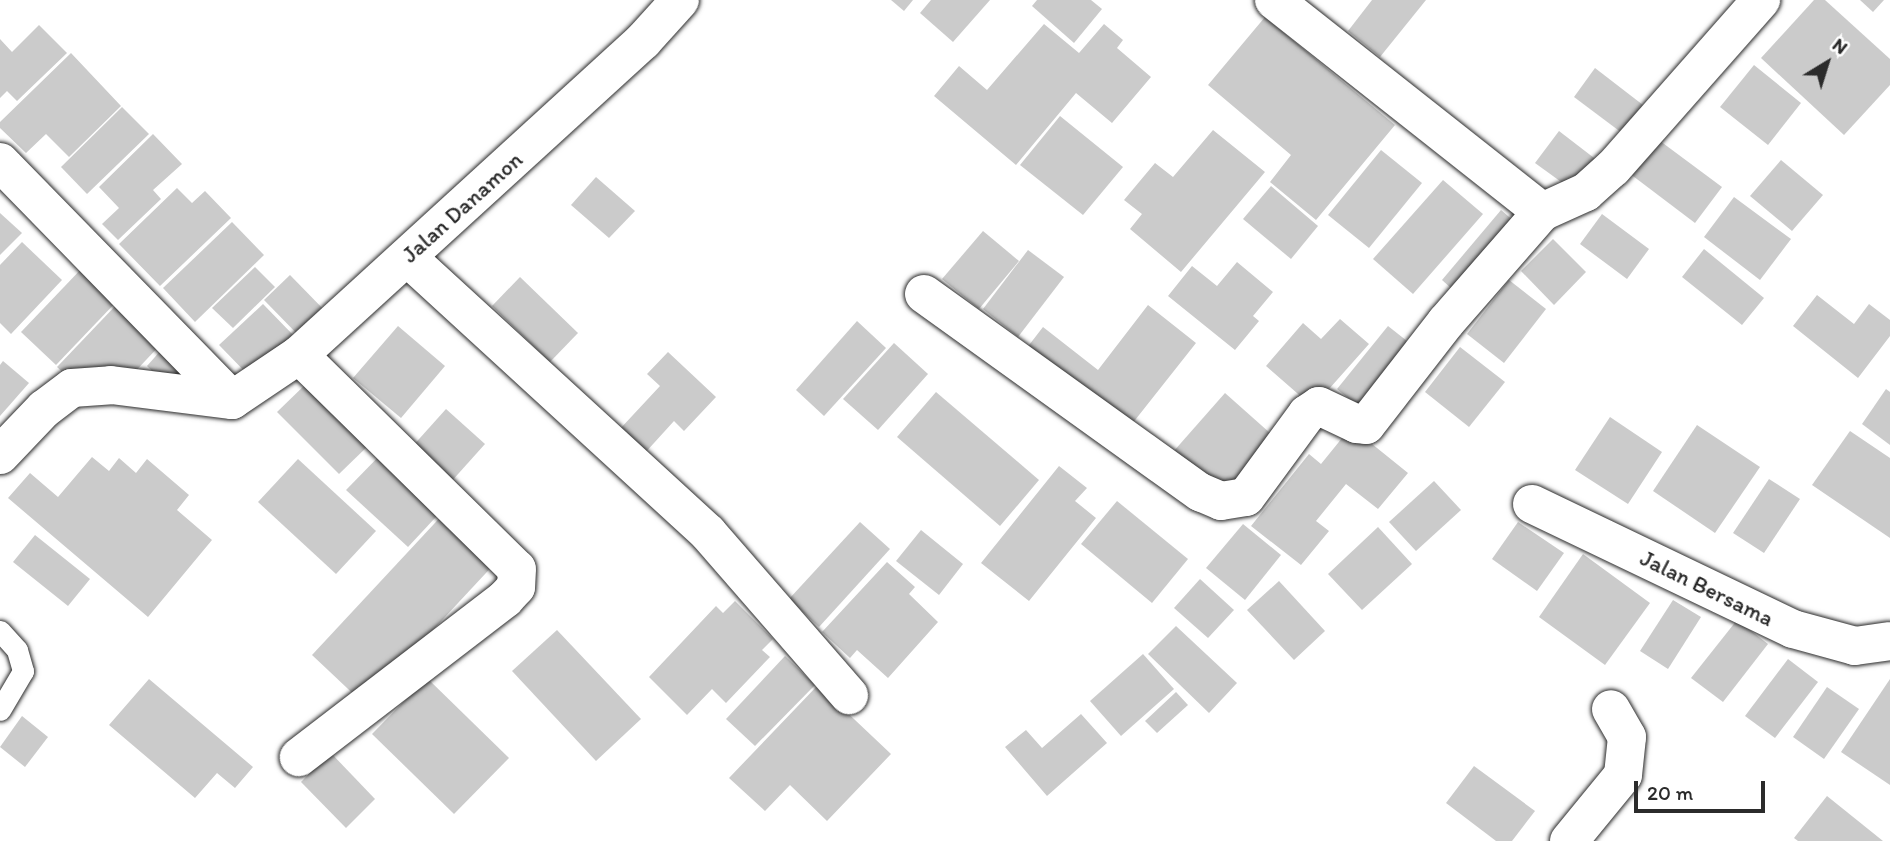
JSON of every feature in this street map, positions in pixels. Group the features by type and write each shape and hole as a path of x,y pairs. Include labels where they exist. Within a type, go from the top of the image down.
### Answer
{"street":[{"name":"Jalan Danamon","path":"232,400 299,355 643,41 681,0"},
{"path":"1274,0 1542,212"},
{"path":"924,294 1200,492 1221,501 1246,497 1307,414 1319,406 1357,424 1366,425 1446,322 1542,212 1587,192 1613,167 1761,0"},
{"path":"0,162 232,400"},
{"path":"407,257 708,533 849,695"},
{"path":"299,355 516,569 516,587 505,599 299,757"},
{"path":"0,455 44,409 72,388 111,385 232,400"},
{"name":"Jalan Bersama","path":"1532,504 1793,629 1855,646 1890,641"},
{"path":"1569,841 1623,775 1627,737 1611,709"}],"lane":[{"path":"0,631 17,650 23,671 0,710"}],"building":[{"path":"891,0 913,0 904,11"},
{"path":"931,0 990,0 953,42 920,13"},
{"path":"1037,0 1091,0 1102,9 1074,43 1032,6"},
{"path":"1372,0 1426,0 1380,57 1348,31"},
{"path":"1814,0 1825,0 1890,59 1890,85 1844,135 1761,58"},
{"path":"1860,0 1884,0 1873,12"},
{"path":"1265,17 1395,125 1316,220 1270,182 1291,155 1208,85"},
{"path":"1044,24 1079,53 1104,24 1123,40 1117,48 1151,77 1112,123 1076,93 1016,165 934,96 959,66 987,90"},
{"path":"39,25 67,53 17,101 7,91 0,98 0,39 12,52"},
{"path":"71,53 121,106 69,157 46,134 26,153 0,128 0,122"},
{"path":"1754,65 1801,103 1768,145 1720,107"},
{"path":"1595,68 1643,105 1622,133 1574,97"},
{"path":"122,107 149,134 87,194 61,167"},
{"path":"1060,116 1123,167 1083,215 1020,165"},
{"path":"1213,130 1265,172 1181,272 1130,229 1142,214 1124,200 1155,163 1173,177"},
{"path":"1559,131 1598,161 1575,192 1535,163"},
{"path":"153,134 182,164 153,190 161,199 118,240 102,224 119,208 99,187"},
{"path":"1652,135 1722,187 1695,223 1625,170"},
{"path":"1381,150 1422,183 1369,248 1328,215"},
{"path":"1781,160 1823,195 1792,231 1750,196"},
{"path":"596,177 635,211 609,238 571,205"},
{"path":"1443,180 1483,214 1413,294 1373,259"},
{"path":"1271,186 1318,226 1291,259 1243,219"},
{"path":"177,188 192,203 205,191 231,218 160,286 119,244"},
{"path":"1734,197 1791,239 1760,280 1704,237"},
{"path":"1501,210 1523,229 1463,299 1442,280"},
{"path":"0,213 22,233 0,255"},
{"path":"1602,214 1649,249 1627,279 1580,244"},
{"path":"232,222 264,255 195,322 163,288"},
{"path":"983,231 1019,261 979,309 942,279"},
{"path":"1553,239 1586,272 1554,305 1521,271"},
{"path":"22,242 62,280 11,334 0,323 0,265"},
{"path":"1704,249 1764,298 1742,325 1682,277"},
{"path":"1028,250 1064,277 1018,337 983,309"},
{"path":"1237,262 1273,292 1253,316 1259,321 1235,350 1168,296 1192,266 1217,286"},
{"path":"84,266 119,299 56,365 21,332"},
{"path":"255,267 275,287 233,328 212,308"},
{"path":"290,275 331,317 305,342 264,300"},
{"path":"520,277 578,333 550,362 492,306"},
{"path":"1509,280 1546,309 1504,363 1467,334"},
{"path":"1817,295 1854,324 1869,304 1890,320 1890,336 1858,378 1793,326"},
{"path":"120,301 163,342 129,378 79,387 57,367"},
{"path":"263,304 297,339 254,381 219,345"},
{"path":"1148,305 1196,343 1128,429 1026,349 1043,327 1098,370"},
{"path":"1340,319 1369,344 1313,407 1266,366 1303,323 1321,339"},
{"path":"857,321 886,348 824,416 796,390"},
{"path":"398,326 445,366 401,418 353,378"},
{"path":"1388,326 1421,352 1369,415 1337,389"},
{"path":"894,343 928,374 878,430 843,399"},
{"path":"1460,347 1505,382 1469,427 1425,392"},
{"path":"162,349 189,375 173,391 147,366"},
{"path":"668,352 716,397 684,431 674,421 644,454 619,430 660,386 647,374"},
{"path":"3,361 29,383 0,416 0,365"},
{"path":"310,380 372,442 339,474 277,412"},
{"path":"1886,389 1890,392 1890,445 1862,424"},
{"path":"936,392 1039,480 1000,526 897,437"},
{"path":"1225,393 1279,441 1227,501 1173,452"},
{"path":"446,409 485,444 450,483 411,448"},
{"path":"1610,417 1662,452 1628,504 1575,470"},
{"path":"1697,425 1760,467 1715,533 1653,491"},
{"path":"1351,427 1408,473 1378,509 1346,484 1316,521 1329,531 1301,565 1251,526 1309,454 1321,464"},
{"path":"1850,431 1890,458 1890,538 1812,485"},
{"path":"387,448 448,504 408,547 346,490"},
{"path":"92,457 109,471 119,458 136,473 147,459 189,495 177,510 212,540 148,617 8,498 30,473 58,497"},
{"path":"298,459 376,531 336,574 258,502"},
{"path":"1059,466 1087,488 1075,501 1096,518 1029,601 981,563"},
{"path":"1769,479 1800,499 1764,553 1733,533"},
{"path":"1434,481 1461,510 1416,551 1389,522"},
{"path":"1117,501 1188,559 1152,603 1081,544"},
{"path":"447,510 499,559 364,704 312,655"},
{"path":"860,522 890,549 819,627 789,599"},
{"path":"1518,522 1564,553 1537,591 1492,559"},
{"path":"1243,524 1281,555 1245,600 1206,568"},
{"path":"1378,527 1412,564 1362,610 1328,574"},
{"path":"921,530 963,564 939,595 896,561"},
{"path":"35,535 90,579 68,606 13,562"},
{"path":"1583,554 1650,603 1605,665 1539,617"},
{"path":"887,562 915,587 909,594 938,622 888,678 857,650 850,658 822,632"},
{"path":"1200,579 1234,610 1208,638 1174,608"},
{"path":"1279,581 1325,631 1294,660 1247,610"},
{"path":"1673,600 1701,617 1668,669 1640,651"},
{"path":"735,601 773,639 762,650 770,657 726,703 712,689 687,715 649,677 716,606 723,613"},
{"path":"1737,620 1768,644 1723,702 1691,678"},
{"path":"1176,626 1237,683 1209,713 1148,654"},
{"path":"557,630 641,719 596,761 512,671"},
{"path":"1143,654 1174,689 1121,736 1090,701"},
{"path":"785,656 815,685 755,746 726,719"},
{"path":"1788,659 1818,682 1775,738 1745,716"},
{"path":"427,678 509,758 454,814 372,734"},
{"path":"149,679 253,767 235,788 217,773 195,798 109,725"},
{"path":"1890,679 1890,785 1841,752"},
{"path":"818,685 891,754 827,821 790,785 765,811 729,778"},
{"path":"1827,687 1859,709 1824,759 1793,737"},
{"path":"1176,692 1188,705 1157,733 1145,721"},
{"path":"1081,714 1107,743 1047,796 1005,747 1026,730 1042,748"},
{"path":"22,716 48,737 25,767 0,747"},
{"path":"330,752 375,799 346,828 301,782"},
{"path":"1474,766 1535,811 1512,841 1496,841 1446,803"},
{"path":"1827,796 1883,841 1798,841 1794,838"}]}
